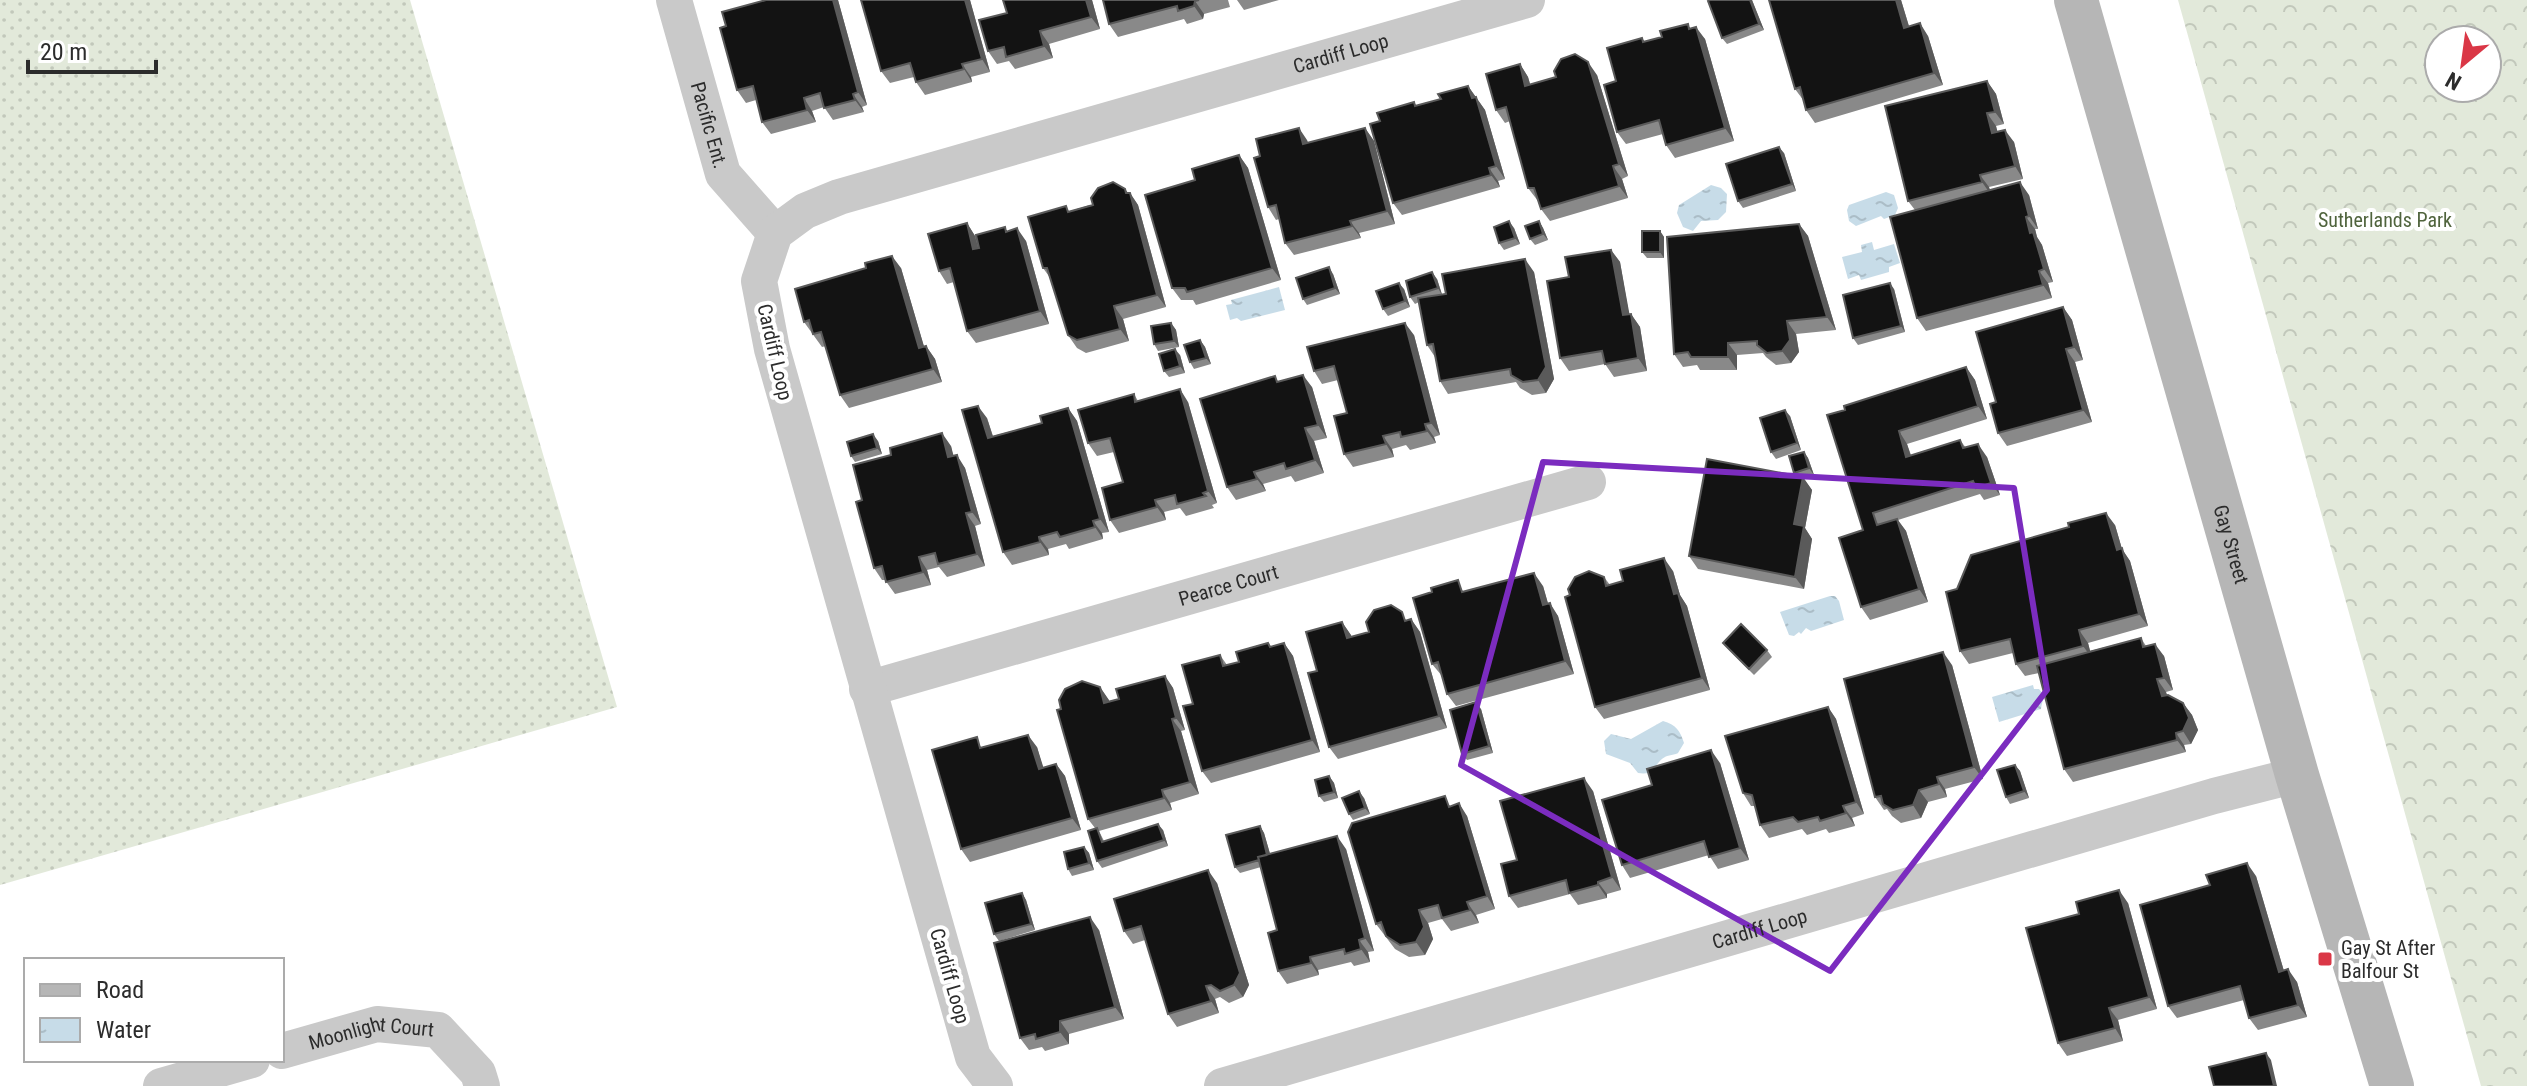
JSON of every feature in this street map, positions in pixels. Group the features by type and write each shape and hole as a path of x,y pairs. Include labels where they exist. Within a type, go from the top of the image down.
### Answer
{"main road":[{"name":"Gay Street","path":"2076,0 2297,775 2392,1086"}],"street":[{"name":"Pacific Ent.","path":"674,0 723,174 775,233"},
{"name":"Cardiff Loop","path":"995,1086 973,1057 772,349 759,281 775,233 805,211 839,197 1527,0"},
{"name":"Pearce Court","path":"867,689 1588,482"},
{"name":"Cardiff Loop","path":"1222,1086 2297,775"},
{"name":"Moonlight Court","path":"284,1050 377,1024 438,1030 478,1073 482,1086"},
{"path":"161,1086 245,1062"}],"highlighted area":[{"path":"1543,462 2014,488 2047,690 1830,971 1461,765"}],"green space":[{"path":"0,0 410,0 617,707 0,885"},
{"name":"Sutherlands Park","path":"2178,0 2527,0 2527,1086 2481,1086"}],"water":[{"path":"1711,185 1727,194 1726,212 1718,220 1701,221 1693,231 1683,227 1677,213 1679,205"},
{"path":"1886,192 1894,195 1898,208 1895,215 1884,219 1881,216 1856,226 1849,221 1849,205"},
{"path":"1872,242 1874,250 1894,244 1900,263 1889,267 1889,272 1861,280 1859,275 1848,279 1842,257 1862,252 1861,245"},
{"path":"1279,287 1285,310 1241,321 1237,318 1230,320 1226,305 1232,304 1231,300"},
{"path":"1835,596 1839,601 1844,620 1789,635 1780,612"},
{"path":"2033,685 2043,694 2041,709 1999,722 1992,697"},
{"path":"1663,721 1677,729 1684,743 1678,753 1665,757 1648,773 1638,773 1630,763 1606,754 1604,741 1611,734 1631,739"}],"building":[{"path":"766,0 833,0 858,92 853,94 855,100 824,108 820,93 804,98 807,110 762,122 753,86 737,90 720,28 726,26 722,12"},
{"path":"861,0 965,0 982,59 962,64 964,69 916,82 910,63 881,71"},
{"path":"1003,0 1086,0 1091,17 1040,31 1044,46 1006,57 1004,47 988,51 979,20 1007,13"},
{"path":"1103,0 1199,0 1195,1 1194,6 1178,11 1177,6 1109,24"},
{"path":"1710,0 1750,0 1759,24 1722,38"},
{"path":"1769,0 1896,0 1904,28 1920,23 1934,73 1806,110 1800,87 1795,89"},
{"path":"1688,24 1689,29 1696,27 1725,128 1666,145 1659,120 1617,132 1604,85 1616,81 1607,48 1642,38 1643,42 1662,37 1660,31"},
{"path":"1575,54 1588,62 1619,164 1613,166 1619,186 1541,209 1534,188 1528,188 1506,107 1496,110 1486,74 1520,64 1525,86 1556,77 1554,71 1561,59"},
{"path":"1987,81 1995,112 1987,113 1992,133 2005,130 2015,166 1980,175 1982,182 1908,201 1885,106"},
{"path":"1468,86 1472,98 1476,97 1496,166 1489,168 1491,175 1393,203 1370,124 1380,121 1377,113 1414,102 1415,106 1441,99 1438,94"},
{"path":"1299,128 1303,144 1365,128 1387,211 1350,221 1352,226 1285,243 1276,205 1268,207 1254,158 1260,156 1256,139"},
{"path":"1779,147 1792,184 1738,201 1726,164"},
{"path":"1239,155 1272,268 1187,292 1185,288 1172,288 1145,195 1195,180 1192,169"},
{"path":"1113,182 1130,193 1157,295 1114,306 1120,329 1077,340 1068,335 1028,217 1066,206 1068,212 1093,205 1091,198 1098,188"},
{"path":"2020,182 2030,233 2033,232 2044,269 2039,271 2043,285 1917,318 1890,217"},
{"path":"1509,221 1515,238 1499,243 1494,227"},
{"path":"1539,221 1543,234 1530,239 1525,226"},
{"path":"967,223 973,249 979,248 976,235 1005,227 1006,232 1017,228 1040,311 967,331 950,268 939,271 928,234"},
{"path":"1799,224 1827,317 1787,321 1790,340 1782,351 1767,353 1757,345 1757,341 1728,343 1728,357 1691,357 1688,352 1674,354 1667,237"},
{"path":"1642,231 1660,231 1660,252 1642,252"},
{"path":"1611,250 1623,315 1631,314 1638,358 1605,364 1602,351 1560,358 1547,281 1569,277 1565,257"},
{"path":"892,256 919,348 926,346 933,369 840,395 821,332 813,334 809,320 804,322 795,289 866,268 865,263"},
{"path":"1525,259 1546,367 1538,380 1523,382 1511,375 1510,369 1440,381 1433,344 1427,345 1418,298 1446,294 1442,274"},
{"path":"1329,267 1335,288 1303,299 1296,278"},
{"path":"1432,272 1438,288 1410,297 1406,281"},
{"path":"1399,283 1405,301 1383,309 1376,291"},
{"path":"1890,283 1901,326 1853,338 1843,295"},
{"path":"2063,307 2074,347 2066,349 2083,410 1998,433 1990,404 1996,402 1976,332"},
{"path":"1171,323 1174,341 1154,344 1151,326"},
{"path":"1405,323 1431,423 1425,424 1427,431 1401,437 1400,432 1383,436 1386,444 1344,454 1334,416 1347,413 1334,366 1314,371 1307,347"},
{"path":"1200,340 1206,358 1190,362 1184,345"},
{"path":"1175,349 1180,366 1164,371 1159,354"},
{"path":"1966,367 1978,406 1899,431 1906,457 1960,440 1963,448 1978,444 1991,483 1976,488 1973,481 1873,513 1877,525 1897,519 1919,589 1861,607 1839,538 1863,530 1827,415 1845,410 1844,406"},
{"path":"1303,375 1318,425 1305,428 1315,460 1286,469 1284,463 1254,472 1257,479 1227,487 1200,399 1275,376 1277,382"},
{"path":"1180,389 1208,491 1203,493 1206,496 1177,504 1175,495 1155,500 1157,507 1110,520 1102,488 1123,482 1110,438 1088,443 1078,410 1134,394 1135,402"},
{"path":"978,406 988,438 1042,423 1040,416 1068,408 1100,519 1093,521 1095,527 1060,537 1057,532 1039,537 1040,542 1003,552 962,410"},
{"path":"1785,410 1797,443 1771,452 1760,418"},
{"path":"942,433 948,457 957,455 972,512 966,513 977,554 938,564 935,553 919,557 923,572 886,582 882,566 874,568 856,502 862,500 853,465 891,455 890,448"},
{"path":"873,434 877,448 851,456 847,442"},
{"path":"1804,452 1809,468 1794,473 1789,456"},
{"path":"1707,459 1803,477 1794,524 1804,526 1795,577 1689,556"},
{"path":"2106,513 2117,550 2122,548 2139,614 2079,630 2083,646 2016,664 2010,639 1960,651 1946,592 1957,589 1971,555"},
{"path":"1664,558 1674,594 1678,593 1702,678 1595,707 1565,597 1570,595 1568,589 1575,577 1589,571 1604,577 1606,586 1623,581 1620,570"},
{"path":"1534,573 1543,605 1550,603 1565,661 1447,694 1438,662 1432,664 1413,598 1432,592 1431,588 1458,580 1462,592"},
{"path":"1391,605 1402,612 1405,621 1411,619 1439,716 1329,747 1308,673 1317,671 1306,632 1342,622 1347,638 1369,632 1366,622 1374,610"},
{"path":"1741,624 1767,650 1749,669 1723,643"},
{"path":"2141,638 2143,647 2155,644 2164,678 2157,679 2162,696 2168,695 2183,703 2189,718 2183,731 2176,733 2177,740 2064,769 2037,666"},
{"path":"1268,643 1270,647 1284,643 1312,740 1202,771 1183,706 1193,704 1182,665 1220,655 1223,666 1239,662 1236,652"},
{"path":"1943,652 1974,767 1937,777 1939,784 1919,790 1913,805 1893,810 1883,804 1881,796 1875,797 1844,679"},
{"path":"1165,676 1176,718 1172,719 1190,782 1162,790 1164,798 1088,819 1057,710 1061,709 1059,700 1065,689 1082,681 1100,687 1104,703 1119,699 1116,689"},
{"path":"1476,702 1489,746 1462,754 1450,710"},
{"path":"1828,707 1856,802 1843,806 1846,813 1820,821 1818,817 1798,822 1793,817 1760,825 1752,795 1743,793 1725,736"},
{"path":"1028,735 1039,769 1056,764 1072,818 961,849 932,750 977,737 980,748"},
{"path":"1711,750 1740,848 1709,857 1704,841 1622,865 1602,800 1652,785 1647,769"},
{"path":"2015,765 2024,791 2006,797 1997,770"},
{"path":"1329,776 1334,792 1319,796 1315,780"},
{"path":"1584,778 1612,877 1598,882 1598,885 1569,893 1566,880 1509,896 1501,864 1517,860 1500,801"},
{"path":"1359,791 1365,808 1349,814 1342,798"},
{"path":"1445,796 1449,807 1459,803 1487,896 1467,902 1470,910 1442,918 1438,905 1419,910 1424,927 1416,942 1400,945 1386,936 1381,922 1376,924 1348,832 1352,823"},
{"path":"1158,824 1164,840 1097,861 1088,831 1097,828 1102,842"},
{"path":"1260,826 1267,855 1235,867 1226,835"},
{"path":"1337,836 1365,938 1359,940 1361,949 1345,954 1344,949 1310,957 1311,963 1278,971 1268,933 1277,930 1258,857"},
{"path":"1084,847 1089,863 1068,869 1064,852"},
{"path":"2247,863 2279,972 2288,969 2298,1005 2249,1018 2240,986 2168,1006 2140,905 2210,885 2206,875"},
{"path":"1208,870 1240,973 1234,985 1220,991 1211,985 1206,986 1211,1001 1168,1014 1141,926 1124,931 1114,899"},
{"path":"2119,890 2149,997 2109,1008 2115,1028 2058,1043 2026,928 2079,914 2076,902"},
{"path":"1022,893 1031,924 994,934 985,903"},
{"path":"1090,917 1115,1007 1060,1021 1060,1032 1036,1039 1035,1034 1020,1038 994,943"},
{"path":"2266,1053 2274,1086 2214,1086 2209,1067"}],"place":[{"name":"Gay St After Balfour St","path":"2325,959"}]}
